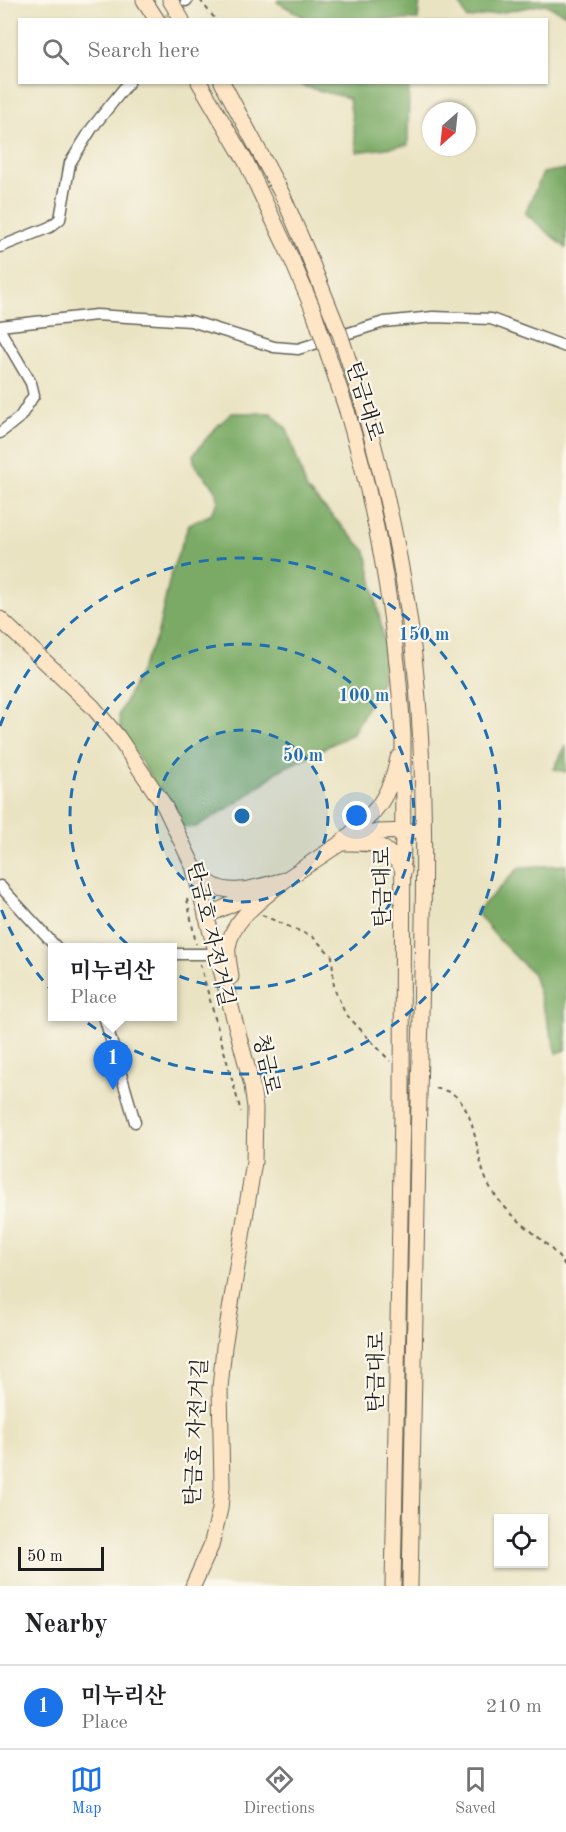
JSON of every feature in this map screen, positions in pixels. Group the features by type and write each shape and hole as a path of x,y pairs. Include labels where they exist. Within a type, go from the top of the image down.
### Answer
{"main road":[{"path":"144,0 157,18"},
{"path":"170,0 181,18"},
{"name":"탄금대로","path":"200,84 246,162 314,312 359,452 390,598 404,734 402,1111 393,1586"},
{"name":"탄금대로","path":"223,84 282,194 309,254 340,334 363,405 386,490 402,570 413,645 420,732 424,831 410,1586"},
{"name":"청금로","path":"0,619 93,707 118,737 164,805 193,866 252,1085 255,1108 254,1162 224,1347 220,1388 222,1486 220,1509 211,1546 193,1586"},
{"path":"236,1019 228,949 232,934 249,910 285,880 342,843 384,801 394,776 404,734"},
{"path":"342,843 377,832 424,831"},
{"path":"342,843 374,843 393,855 404,870"},
{"path":"193,866 210,884 223,889 243,890 285,880"},
{"path":"206,916 285,880"}],"street":[{"path":"0,247 50,227 60,219 70,163 92,128 127,84"},
{"path":"0,433 20,417 34,395 31,382 0,328 96,315 179,320 191,321 274,347 298,349 384,322 433,317 468,318 491,319 566,347"},
{"path":"0,886 52,943"},
{"path":"177,954 217,954"},
{"path":"105,1021 135,1122"}],"path":[{"path":"200,0 214,18"},
{"name":"탄금호 자전거길","path":"186,891 206,990 237,1094 242,1119"},
{"path":"249,910 313,937 332,956 334,988 345,1013 392,1063"},
{"path":"436,1088 452,1093 466,1108 488,1186 502,1204 557,1252 566,1267"}],"green space":[{"path":"278,0 420,0 418,18 305,18 277,2"},
{"path":"458,0 566,0 566,15 545,4 467,18"},
{"path":"300,84 409,84 408,145 357,152 349,98"},
{"path":"566,169 566,248 525,213 543,173"},
{"path":"232,413 271,413 287,429 307,490 366,551 386,650 382,679 353,734 280,770 237,803 196,827 182,827 120,728 119,714 157,636 171,573 189,524 210,515 218,502 215,488 195,466 193,455 215,428"},
{"path":"566,745 566,772 554,769"},
{"path":"566,865 566,1050 557,1053 533,974 499,940 476,912 520,867"}],"tunnel":[{"path":"169,18 181,5"}],"place":[{"name":"미누리산","path":"113,1090"}]}
